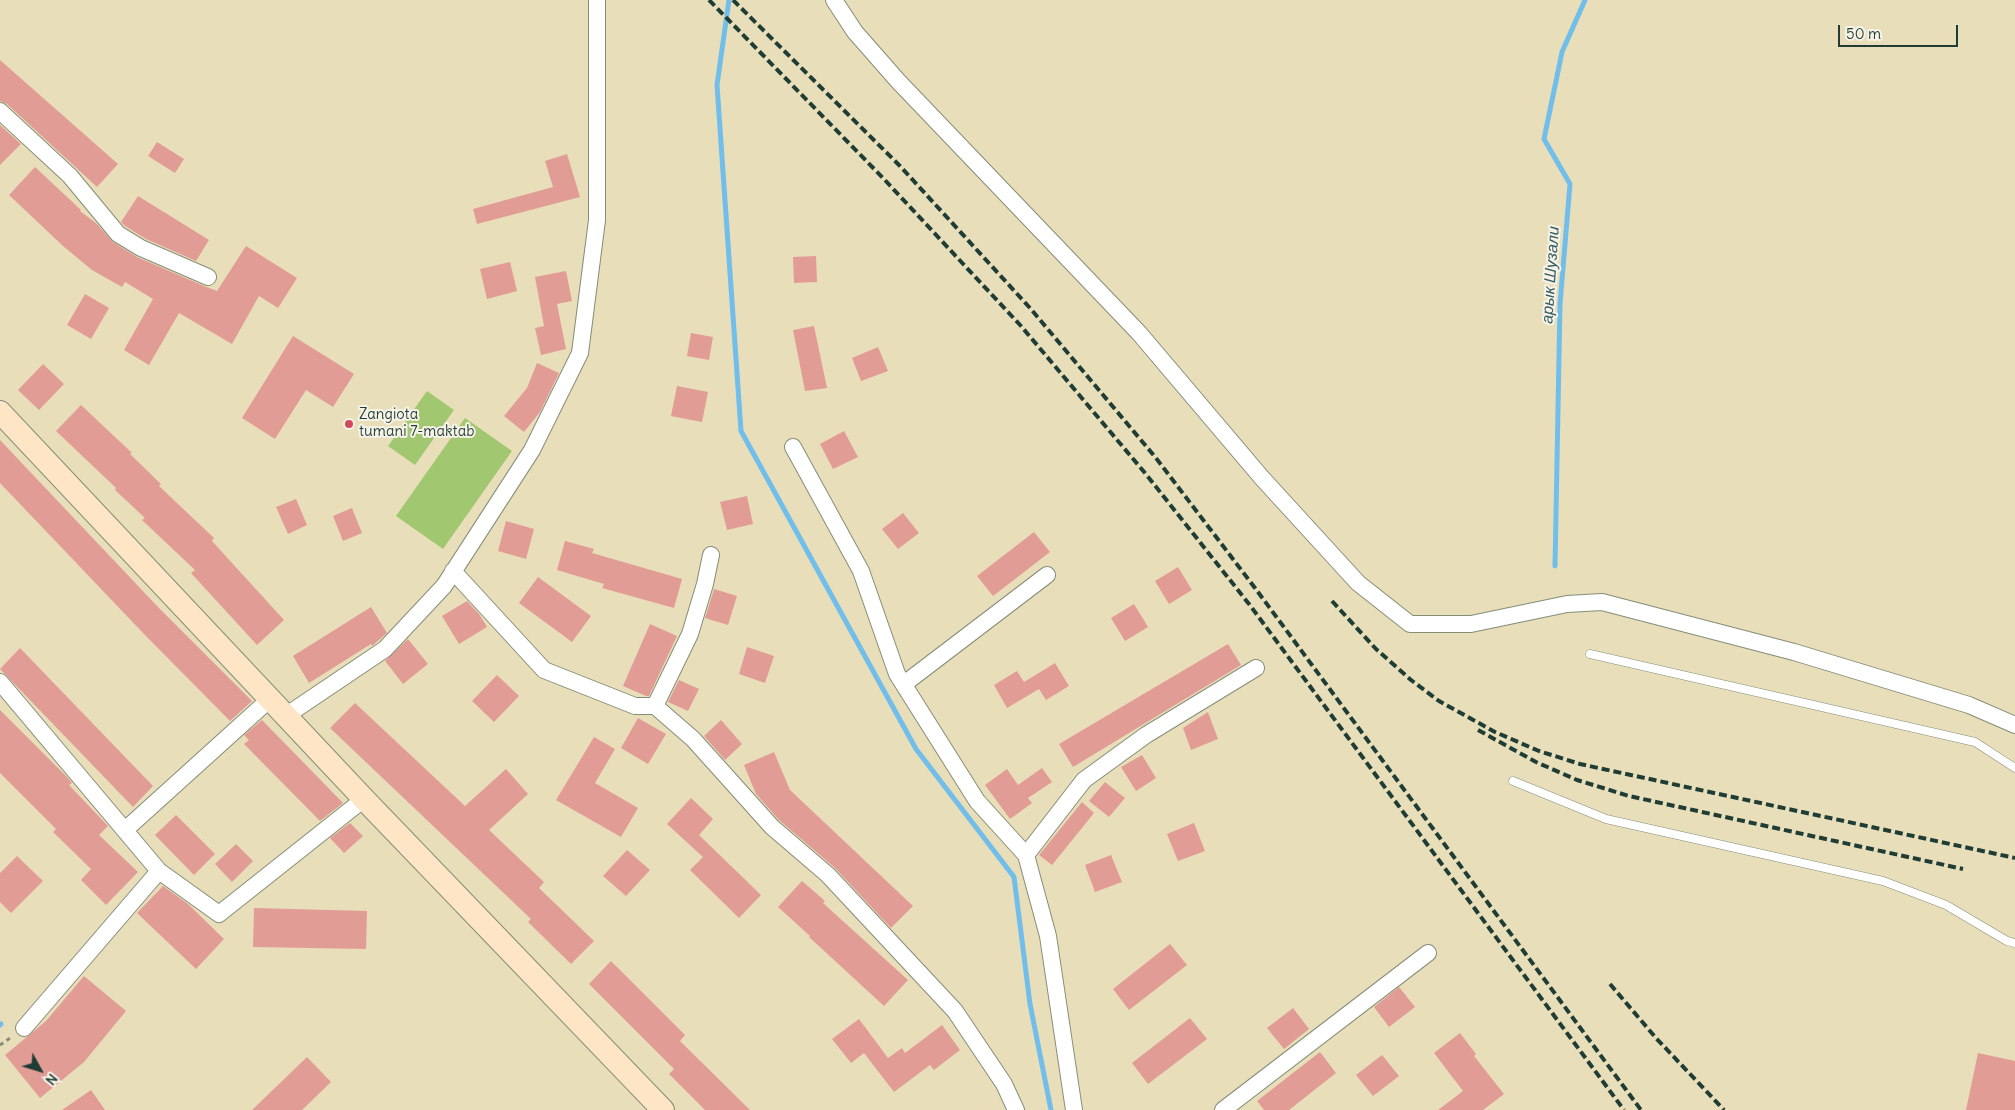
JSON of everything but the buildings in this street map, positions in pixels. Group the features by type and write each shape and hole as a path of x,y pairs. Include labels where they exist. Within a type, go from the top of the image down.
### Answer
{"main road":[{"path":"0,412 364,799 663,1110"}],"street":[{"path":"287,715 385,649 444,586 532,450 580,353 597,220 597,0"},
{"path":"834,0 855,32 886,67 1138,333 1262,478 1358,583 1410,624 1471,624 1567,604 1602,602 1804,655 1969,705 2015,725"},
{"path":"0,111 70,176 118,234 141,248 208,277"},
{"path":"793,447 861,571 897,674 977,801 1026,855 1048,936 1074,1110"},
{"path":"655,706 690,634 705,584 711,555"},
{"path":"453,571 544,670 635,706 655,706 693,739 772,827 828,875 955,1010 1004,1084 1016,1110"},
{"path":"904,684 1047,575"},
{"path":"1026,855 1084,780 1146,735 1256,668"},
{"path":"0,682 159,871 219,914 364,799"},
{"path":"125,830 271,698"},
{"path":"24,1028 159,871"},
{"path":"1223,1110 1428,953"}],"lane":[{"path":"1590,654 1975,742 2015,768"},
{"path":"1513,781 1606,819 1883,881 1946,905 2015,944"}],"green space":[{"path":"427,391 454,410 415,465 388,446"},
{"path":"465,418 512,451 443,549 396,516"}],"waterway":[{"path":"729,0 717,85 741,431 916,749 1014,877 1030,1004 1051,1110"},
{"name":"арык Шузали","path":"1555,566 1560,304 1570,184 1544,139 1562,52 1585,0"}],"railway":[{"path":"709,0 883,178 1021,326 1145,473 1249,604 1624,1110"},
{"path":"733,0 900,166 1030,308 1156,458 1255,588 1641,1110"},
{"path":"1332,601 1376,649 1411,680 1439,701 1495,732 1539,751 1580,764 2015,858"},
{"path":"1478,730 1536,762 1577,780 1629,796 1963,869"},
{"path":"1610,984 1656,1038 1724,1110"}],"place":[{"name":"Zangiota tumani 7-maktab","path":"349,424"}]}
